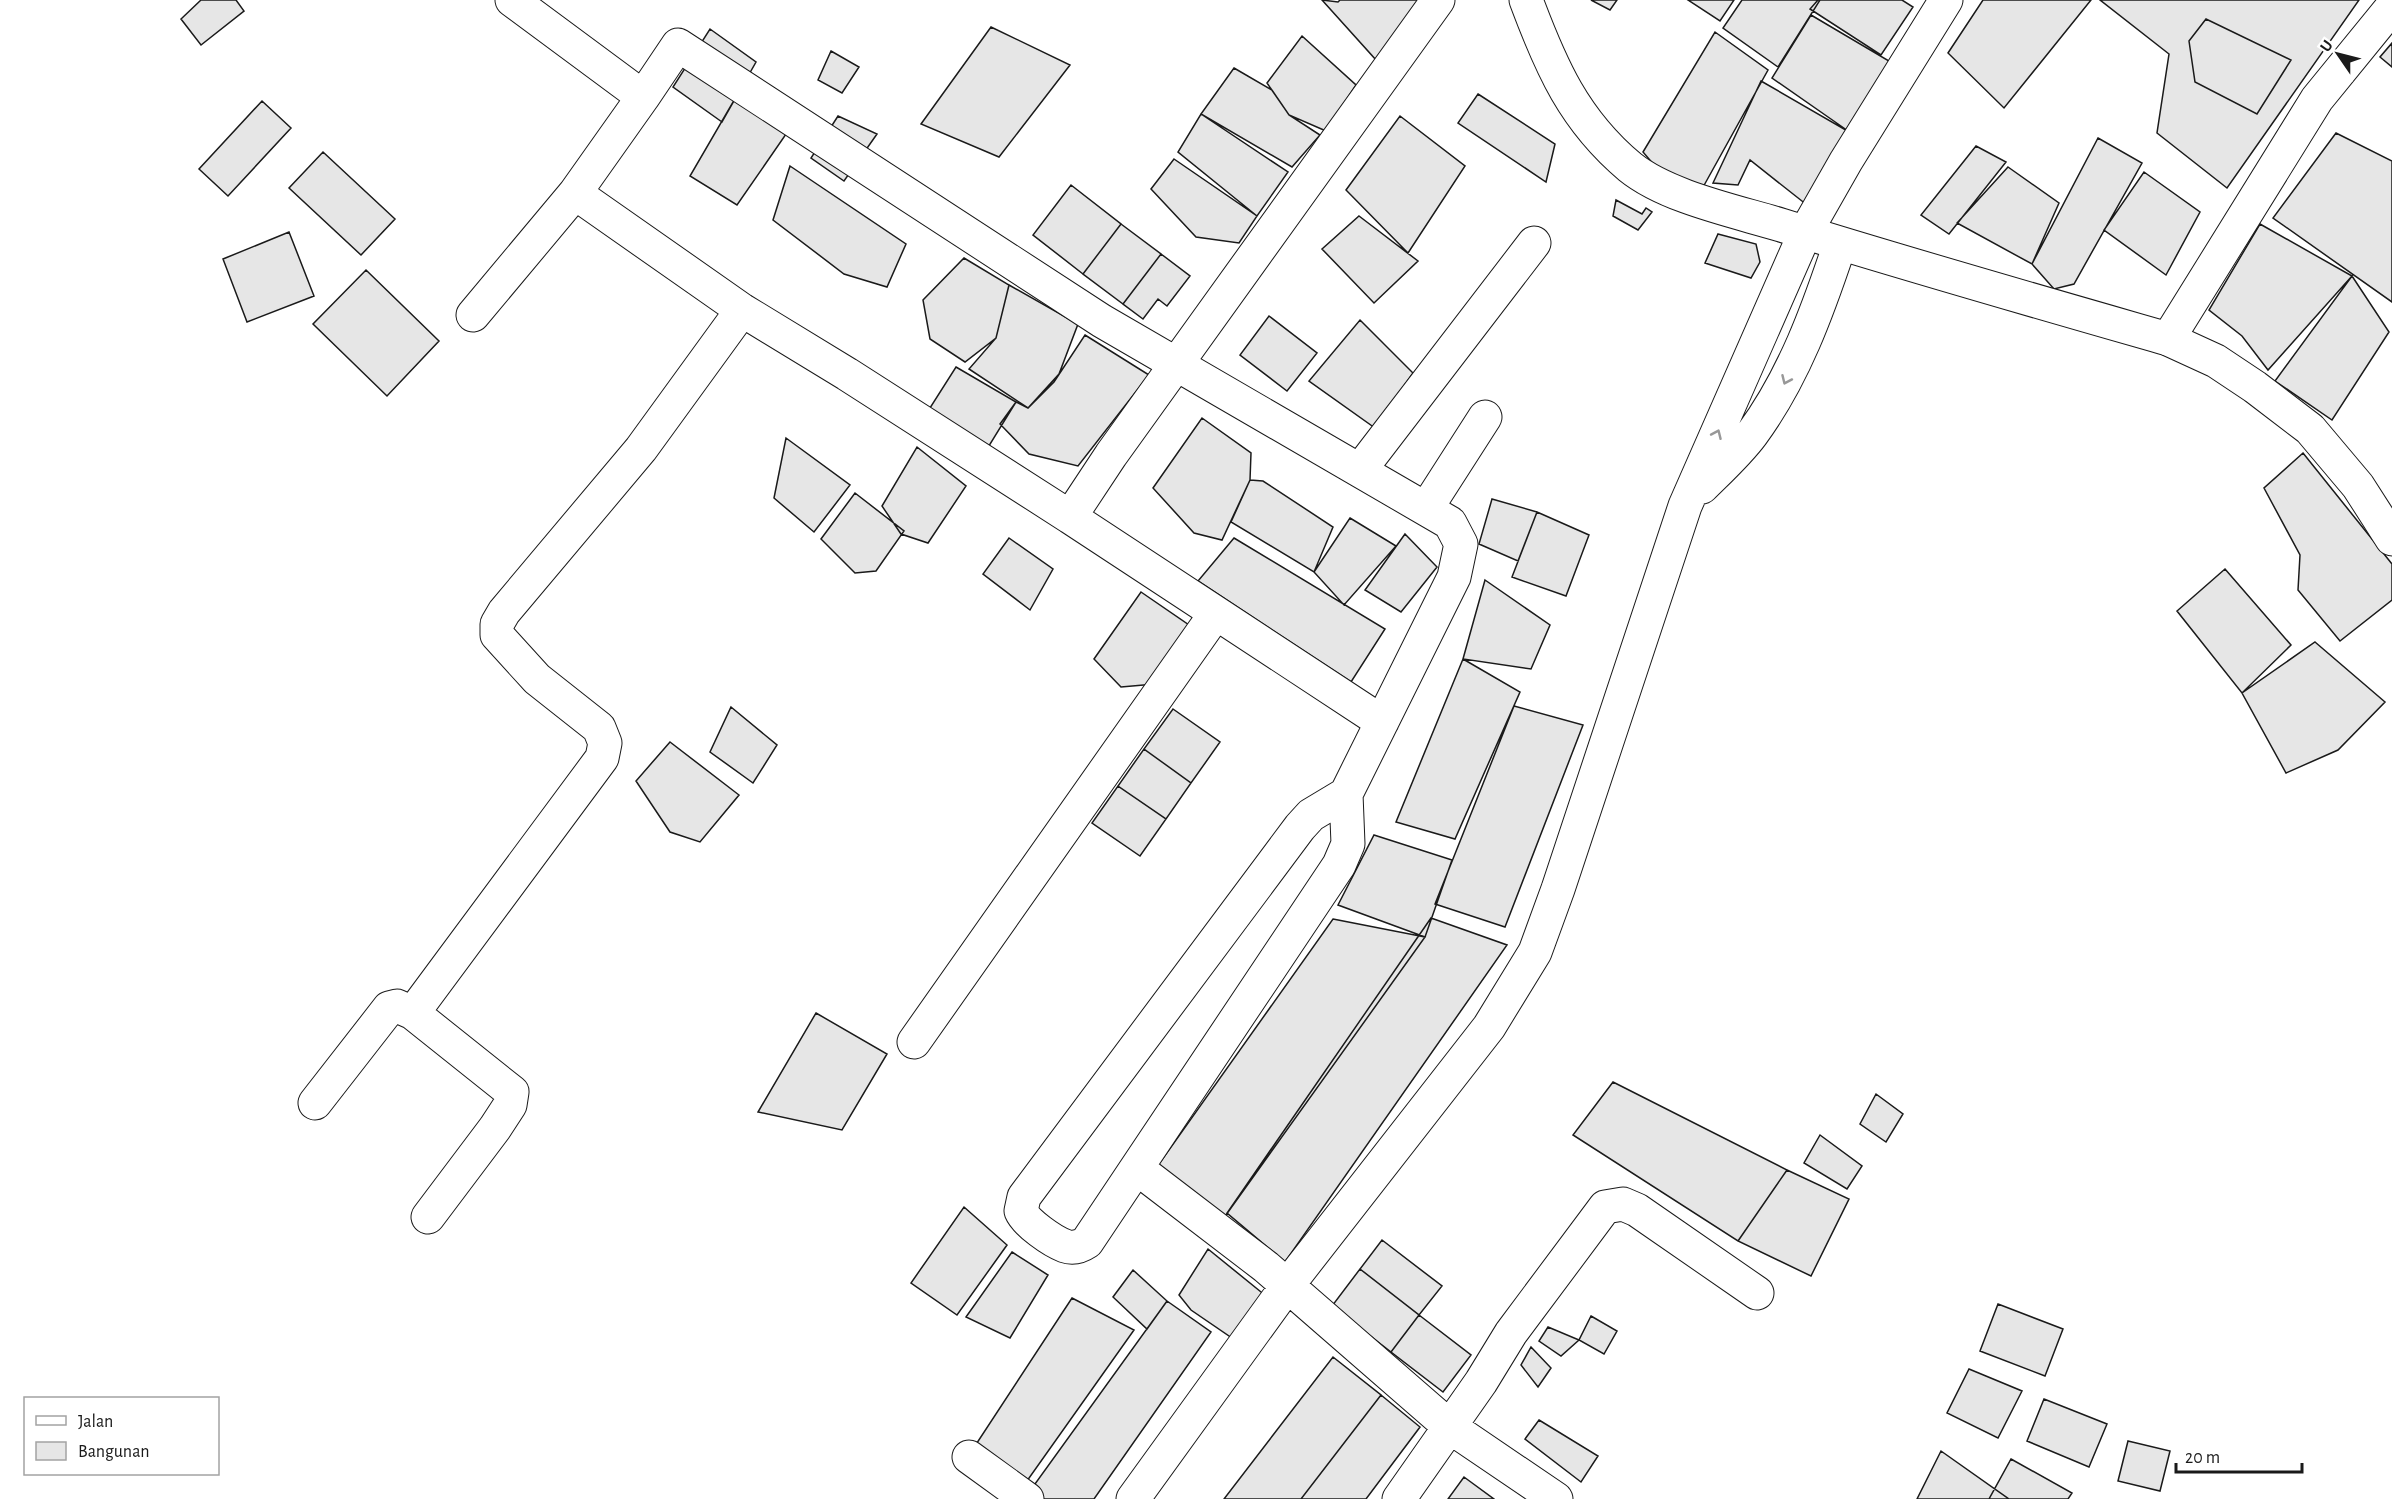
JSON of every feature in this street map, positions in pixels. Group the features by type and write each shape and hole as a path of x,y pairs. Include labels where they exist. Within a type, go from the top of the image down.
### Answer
{"street":[{"path":"512,0 643,97"},
{"path":"1070,517 1111,455 1438,0"},
{"path":"1526,0 1559,82 1596,135 1631,168 1665,190 1840,244 2168,339 2216,361 2310,429 2358,486 2392,539"},
{"path":"1133,1499 1287,1286 1489,1027 1534,952 1558,889 1685,506 1805,233 1846,161 1946,0"},
{"path":"2168,339 2317,99 2392,7"},
{"path":"473,315 575,193 678,45 1102,321 1179,363 1450,523 1461,544 1454,577 1346,794 1348,844 1340,865 1088,1242 1078,1247 1066,1246 1023,1217 1024,1197 1300,827 1311,815 1346,794"},
{"path":"575,193 742,310 847,374 1070,517 1382,722"},
{"path":"1360,470 1534,243"},
{"path":"1685,506 1751,436 1782,389 1824,290 1840,244"},
{"path":"413,1013 602,758 605,744 599,728 537,679 496,635 497,624 504,612 641,449 742,310"},
{"path":"1426,509 1485,417"},
{"path":"914,1042 1216,613"},
{"path":"315,1103 389,1008 397,1006 413,1013 512,1092 510,1105 495,1128 428,1217"},
{"path":"1138,1169 1287,1286 1450,1427 1556,1499"},
{"path":"1399,1499 1481,1383 1511,1333 1605,1207 1623,1204 1637,1210 1757,1293"},
{"path":"969,1457 1027,1499"}],"building":[{"path":"201,0 236,0 244,11 201,45 181,19"},
{"path":"1322,0 1338,2 1340,0 1426,0 1377,61"},
{"path":"1591,0 1617,0 1610,10"},
{"path":"1688,0 1734,0 1720,21"},
{"path":"1742,0 1820,0 1778,67 1723,28"},
{"path":"1818,0 1902,0 1913,7 1881,55 1810,9"},
{"path":"1983,0 2091,0 2004,108 1948,53"},
{"path":"2100,0 2359,0 2227,188 2157,133 2169,54"},
{"path":"1811,15 1889,61 1851,133 1772,78"},
{"path":"2206,19 2291,60 2257,114 2195,82 2189,41"},
{"path":"991,27 1070,65 999,157 921,124"},
{"path":"710,29 756,62 722,122 673,87"},
{"path":"1715,32 1768,70 1702,189 1667,180 1643,152"},
{"path":"1302,36 1356,85 1326,131 1289,115 1267,83"},
{"path":"2392,43 2392,67 2380,57"},
{"path":"831,51 859,67 842,93 818,80"},
{"path":"1234,68 1272,90 1289,115 1320,135 1292,167 1201,114"},
{"path":"1761,81 1851,133 1807,205 1750,160 1738,185 1713,183"},
{"path":"740,90 793,124 737,205 690,176"},
{"path":"1478,94 1555,144 1546,182 1458,123"},
{"path":"262,101 291,128 228,196 199,169"},
{"path":"1201,114 1288,172 1257,216 1178,152"},
{"path":"838,116 877,134 844,181 811,158"},
{"path":"1400,116 1465,166 1408,253 1346,190"},
{"path":"2336,133 2392,161 2392,302 2273,218"},
{"path":"2098,138 2142,163 2074,284 2054,289 2032,264"},
{"path":"1976,146 2006,162 1949,234 1921,215"},
{"path":"323,152 395,219 361,255 289,188"},
{"path":"1174,159 1257,216 1239,243 1196,237 1151,189"},
{"path":"790,166 906,244 887,287 844,274 773,220"},
{"path":"2008,167 2059,203 2032,264 1957,223"},
{"path":"2144,172 2200,212 2166,275 2104,230"},
{"path":"1071,185 1121,224 1083,274 1033,235"},
{"path":"1616,200 1642,214 1646,208 1652,212 1638,230 1613,216"},
{"path":"1359,216 1418,261 1374,303 1322,249"},
{"path":"1121,224 1161,254 1123,304 1083,274"},
{"path":"2260,224 2352,276 2268,370 2242,336 2209,310"},
{"path":"289,232 314,296 247,322 223,259"},
{"path":"1718,234 1756,244 1760,262 1751,278 1705,263"},
{"path":"1161,254 1190,276 1167,306 1158,299 1143,319 1123,304"},
{"path":"964,258 1009,285 996,338 965,362 930,339 923,300"},
{"path":"366,270 439,341 387,396 313,324"},
{"path":"2352,276 2389,332 2332,420 2275,381"},
{"path":"1009,285 1078,324 1059,374 1028,408 969,369 996,338"},
{"path":"1269,316 1317,353 1287,391 1240,355"},
{"path":"1360,320 1413,373 1375,428 1309,381"},
{"path":"1085,335 1149,375 1078,466 1029,454 1000,424 1016,402 1028,408 1054,382"},
{"path":"956,367 1016,402 984,454 928,411"},
{"path":"1202,418 1251,453 1250,480 1222,540 1194,533 1153,488"},
{"path":"786,438 850,485 814,532 774,498"},
{"path":"917,447 966,486 928,543 901,534 882,506"},
{"path":"2303,453 2392,564 2392,600 2340,641 2298,590 2300,555 2264,488"},
{"path":"1250,480 1263,481 1333,527 1314,572 1231,522"},
{"path":"855,493 904,531 876,571 855,573 821,539"},
{"path":"1492,499 1537,512 1518,561 1479,544"},
{"path":"1537,512 1589,535 1566,596 1512,577"},
{"path":"1350,518 1396,546 1344,605 1314,572"},
{"path":"1405,534 1437,567 1401,612 1365,590"},
{"path":"1009,538 1053,569 1030,610 983,574"},
{"path":"1234,538 1385,629 1351,682 1198,581"},
{"path":"2225,569 2291,645 2242,693 2177,611"},
{"path":"1485,580 1550,625 1531,669 1463,659"},
{"path":"1141,592 1189,625 1155,684 1121,687 1094,659"},
{"path":"2315,642 2385,702 2338,750 2286,773 2242,693"},
{"path":"1463,659 1520,692 1455,839 1396,822"},
{"path":"1514,706 1583,725 1505,927 1435,904"},
{"path":"731,707 777,745 753,783 710,752"},
{"path":"1173,709 1220,742 1191,783 1144,749"},
{"path":"670,742 739,795 700,842 670,832 636,781"},
{"path":"1144,749 1191,783 1166,819 1118,786"},
{"path":"1118,786 1166,819 1140,856 1092,823"},
{"path":"1374,835 1452,860 1425,937 1338,905"},
{"path":"1431,918 1507,945 1285,1262 1227,1213"},
{"path":"1333,919 1425,937 1216,1229 1149,1178"},
{"path":"816,1013 887,1054 842,1130 758,1112"},
{"path":"1613,1082 1787,1170 1738,1241 1573,1135"},
{"path":"1876,1094 1903,1114 1886,1142 1860,1124"},
{"path":"1820,1135 1862,1166 1847,1189 1804,1163"},
{"path":"1787,1170 1849,1199 1811,1276 1738,1241"},
{"path":"964,1207 1007,1245 957,1315 911,1283"},
{"path":"1382,1240 1442,1286 1419,1315 1360,1269"},
{"path":"1208,1249 1266,1296 1232,1338 1191,1310 1179,1295"},
{"path":"1012,1252 1048,1275 1010,1338 966,1317"},
{"path":"1360,1269 1419,1315 1391,1352 1332,1306"},
{"path":"1133,1270 1167,1301 1147,1329 1113,1297"},
{"path":"1072,1298 1134,1330 1022,1488 969,1455"},
{"path":"1167,1301 1211,1332 1094,1499 1033,1499 1027,1495"},
{"path":"1998,1304 2063,1329 2045,1376 1980,1351"},
{"path":"1419,1315 1471,1355 1443,1392 1391,1352"},
{"path":"1591,1316 1617,1331 1604,1354 1579,1340"},
{"path":"1548,1327 1579,1340 1561,1356 1539,1341"},
{"path":"1531,1347 1551,1368 1538,1387 1521,1365"},
{"path":"1333,1357 1381,1395 1301,1499 1224,1499"},
{"path":"1969,1369 2022,1391 1998,1438 1947,1413"},
{"path":"1381,1395 1420,1427 1366,1499 1301,1499"},
{"path":"2044,1399 2107,1424 2089,1467 2027,1441"},
{"path":"1539,1420 1598,1456 1581,1482 1525,1439"},
{"path":"2128,1441 2170,1451 2160,1491 2118,1481"},
{"path":"1941,1451 2009,1499 1917,1499"},
{"path":"2011,1459 2072,1493 2068,1499 1989,1499"},
{"path":"1464,1477 1494,1499 1448,1499"}]}
